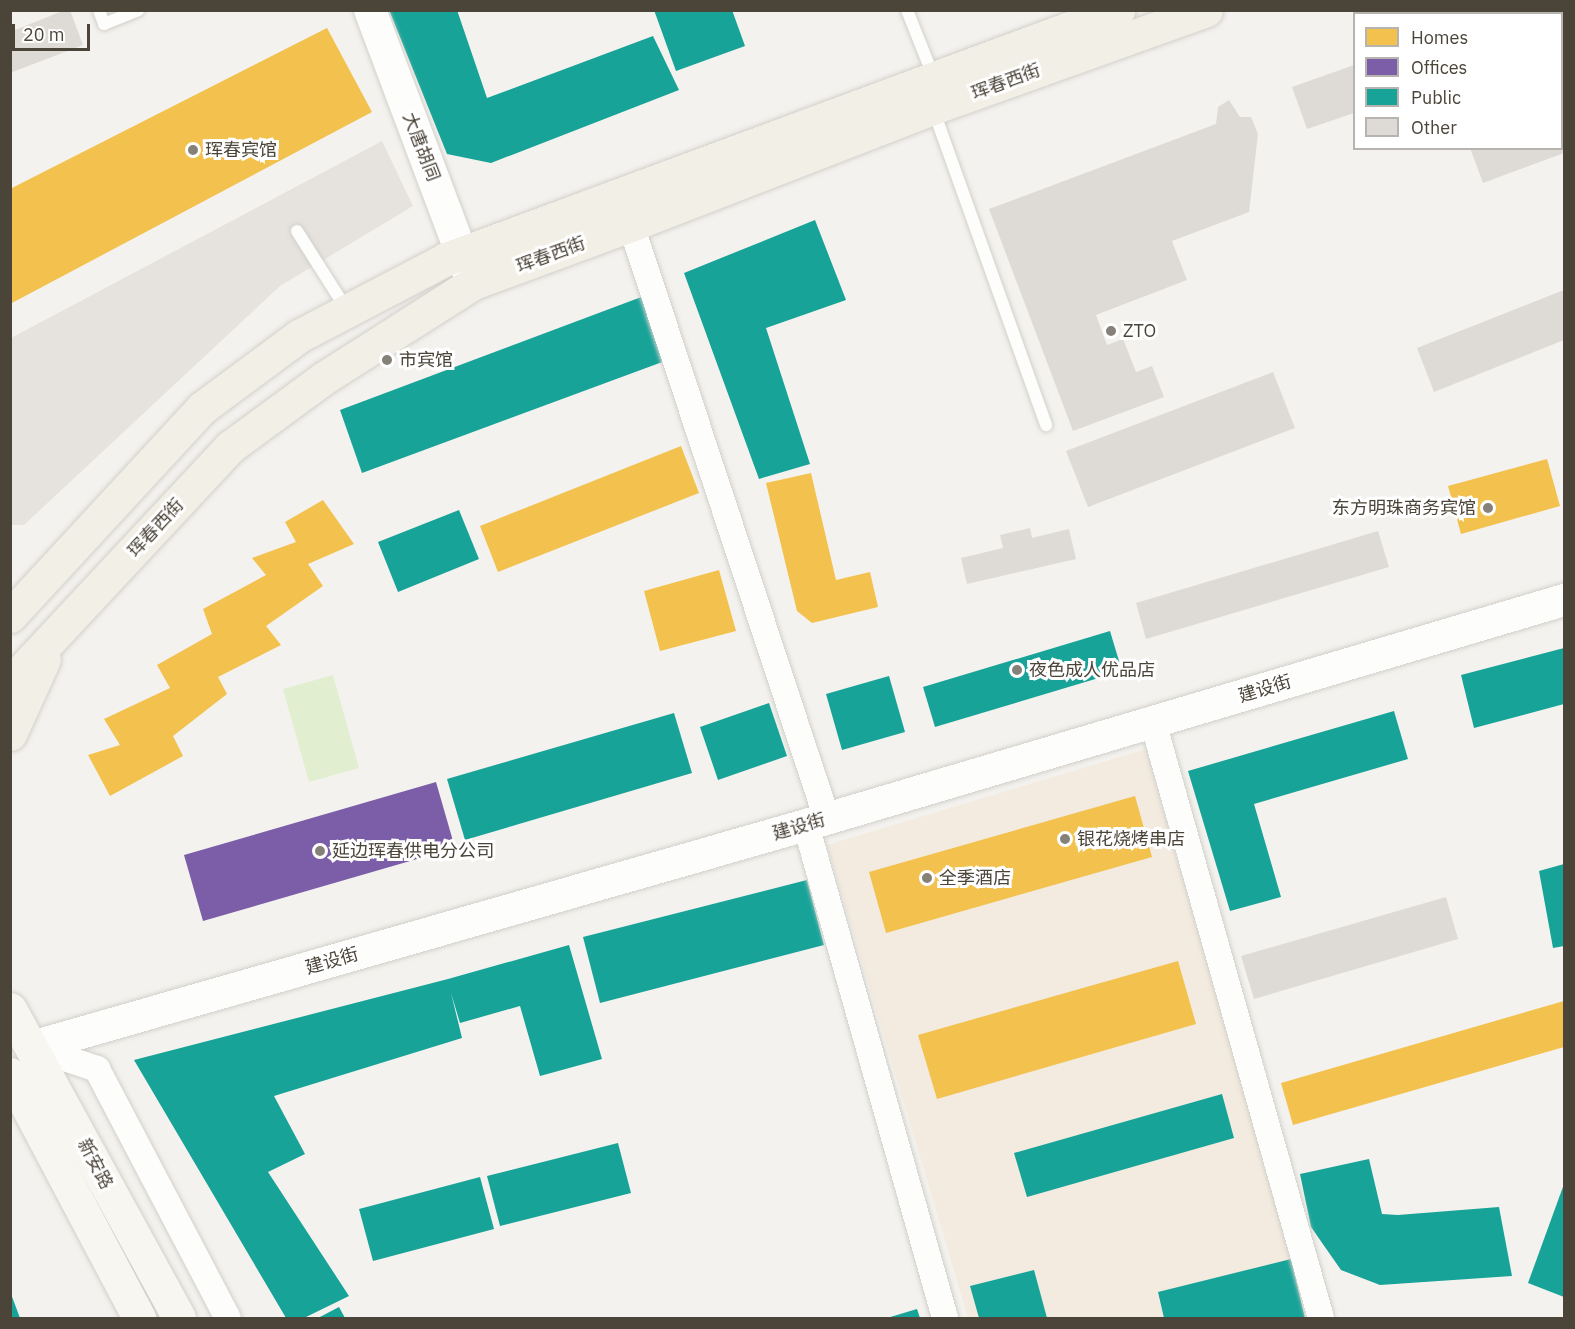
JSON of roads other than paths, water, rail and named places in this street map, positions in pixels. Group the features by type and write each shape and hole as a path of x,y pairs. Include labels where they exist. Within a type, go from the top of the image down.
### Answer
{"main road":[{"name":"珲春西街","path":"10,683 230,447 324,378 473,283 631,225 1118,10"},
{"name":"珲春西街","path":"15,608 202,408 299,336 461,253 933,93 1206,10"},
{"path":"10,734 53,639"},
{"name":"新安路","path":"10,1009 179,1318"},
{"name":"新安路","path":"10,1074 140,1318"}],"street":[{"name":"大唐胡同","path":"370,10 473,283"},
{"path":"631,225 816,822 945,1318"},
{"name":"建设街","path":"32,1047 816,822 1564,600"},
{"path":"1153,722 1322,1318"},
{"path":"32,1047 98,1069 228,1318"}],"lane":[{"path":"99,10 104,24 138,10"},
{"path":"907,10 1046,425"},
{"path":"297,231 347,311"}],"place":[{"name":"珲春宾馆","path":"193,150"},
{"name":"ZTO","path":"1111,331"},
{"name":"市宾馆","path":"387,360"},
{"name":"东方明珠商务宾馆","path":"1488,508"},
{"name":"夜色成人优品店","path":"1017,670"},
{"name":"银花烧烤串店","path":"1065,839"},
{"name":"延边珲春供电分公司","path":"320,851"},
{"name":"全季酒店","path":"927,878"}]}
